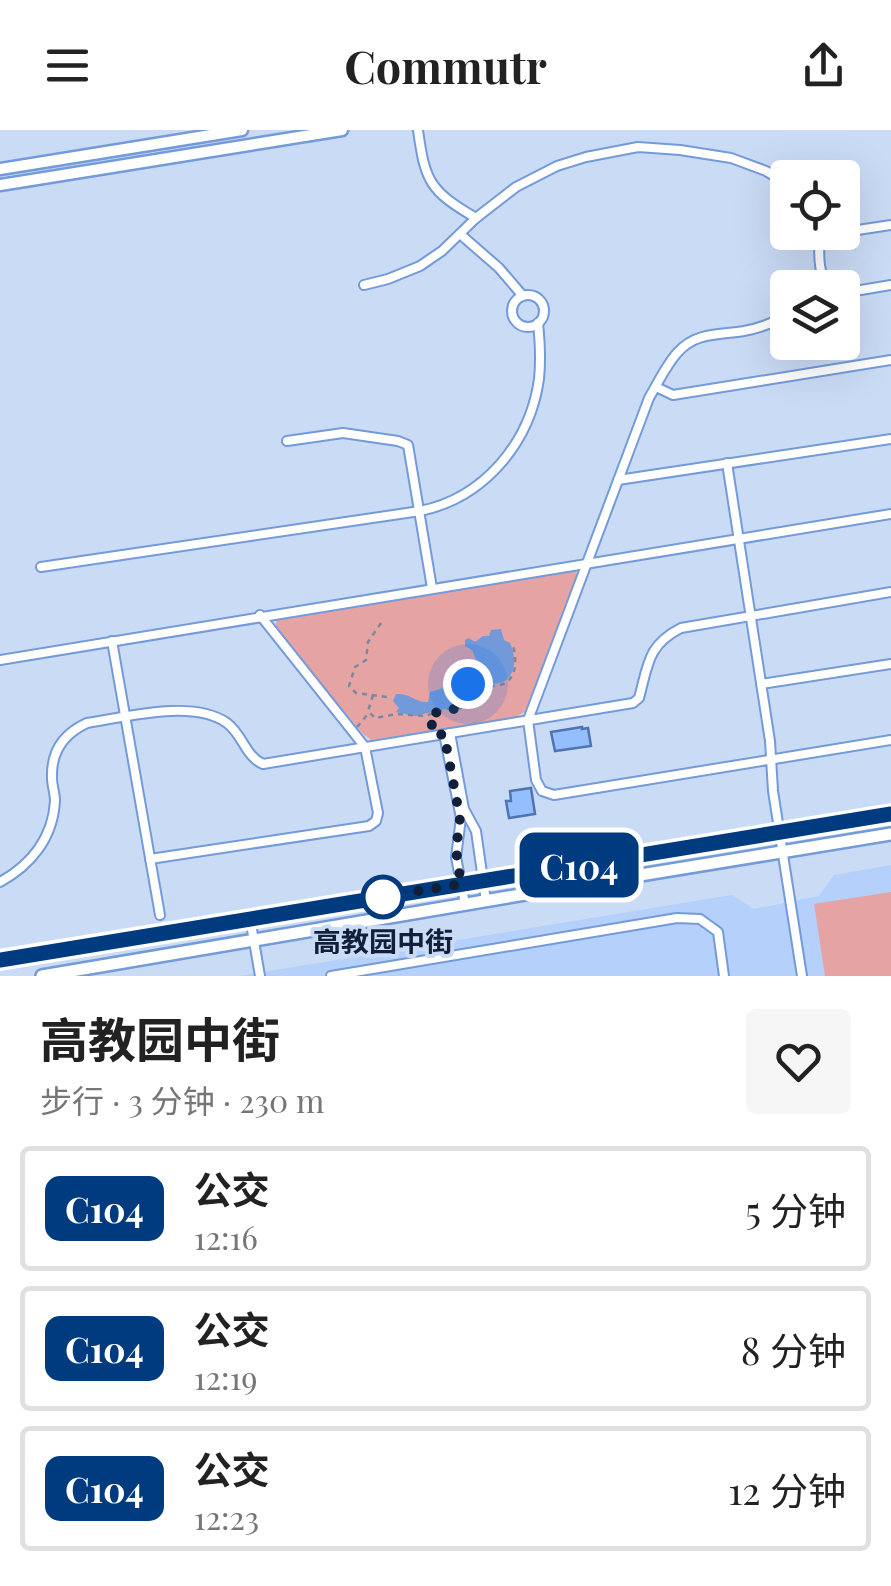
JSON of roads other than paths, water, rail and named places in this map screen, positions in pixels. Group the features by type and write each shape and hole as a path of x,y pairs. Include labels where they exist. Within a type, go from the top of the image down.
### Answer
{"main road":[{"path":"0,960 891,814"},
{"path":"42,976 891,834"}],"street":[{"path":"0,168 242,130"},
{"path":"0,185 342,130"},
{"path":"418,130 424,167 432,185 476,218"},
{"path":"364,284 420,266 442,252 476,218 516,187 586,156 638,147 680,150 732,158 770,173"},
{"path":"860,229 891,225"},
{"path":"460,234 522,296"},
{"path":"860,290 891,285"},
{"path":"41,567 446,504 470,491 511,451 538,386 538,323 544,314 543,304 535,296 522,296 514,305 515,319 528,326 538,323"},
{"path":"770,324 697,338 680,350 645,408 528,720 536,780 551,795 891,740"},
{"path":"656,387 671,395 891,360"},
{"path":"286,441 339,433 404,443 410,450 432,588"},
{"path":"618,480 891,439"},
{"path":"726,463 762,684 773,791 802,976"},
{"path":"0,660 891,514"},
{"path":"0,882 20,870 44,841 54,807 54,755 74,729 87,723 178,710 210,715 232,727 250,755 263,764 635,702 648,660 660,642 681,628 891,592"},
{"path":"150,859 374,824 378,812 365,747 260,616"},
{"path":"112,641 160,916"},
{"path":"762,684 891,664"},
{"path":"443,734 464,809 476,831 486,901"},
{"path":"443,734 460,818 456,850 465,904"},
{"path":"250,918 260,976"},
{"path":"330,976 677,918 700,919 718,932 724,976"}],"place":[{"name":"高教园中街","path":"383,897"}]}
